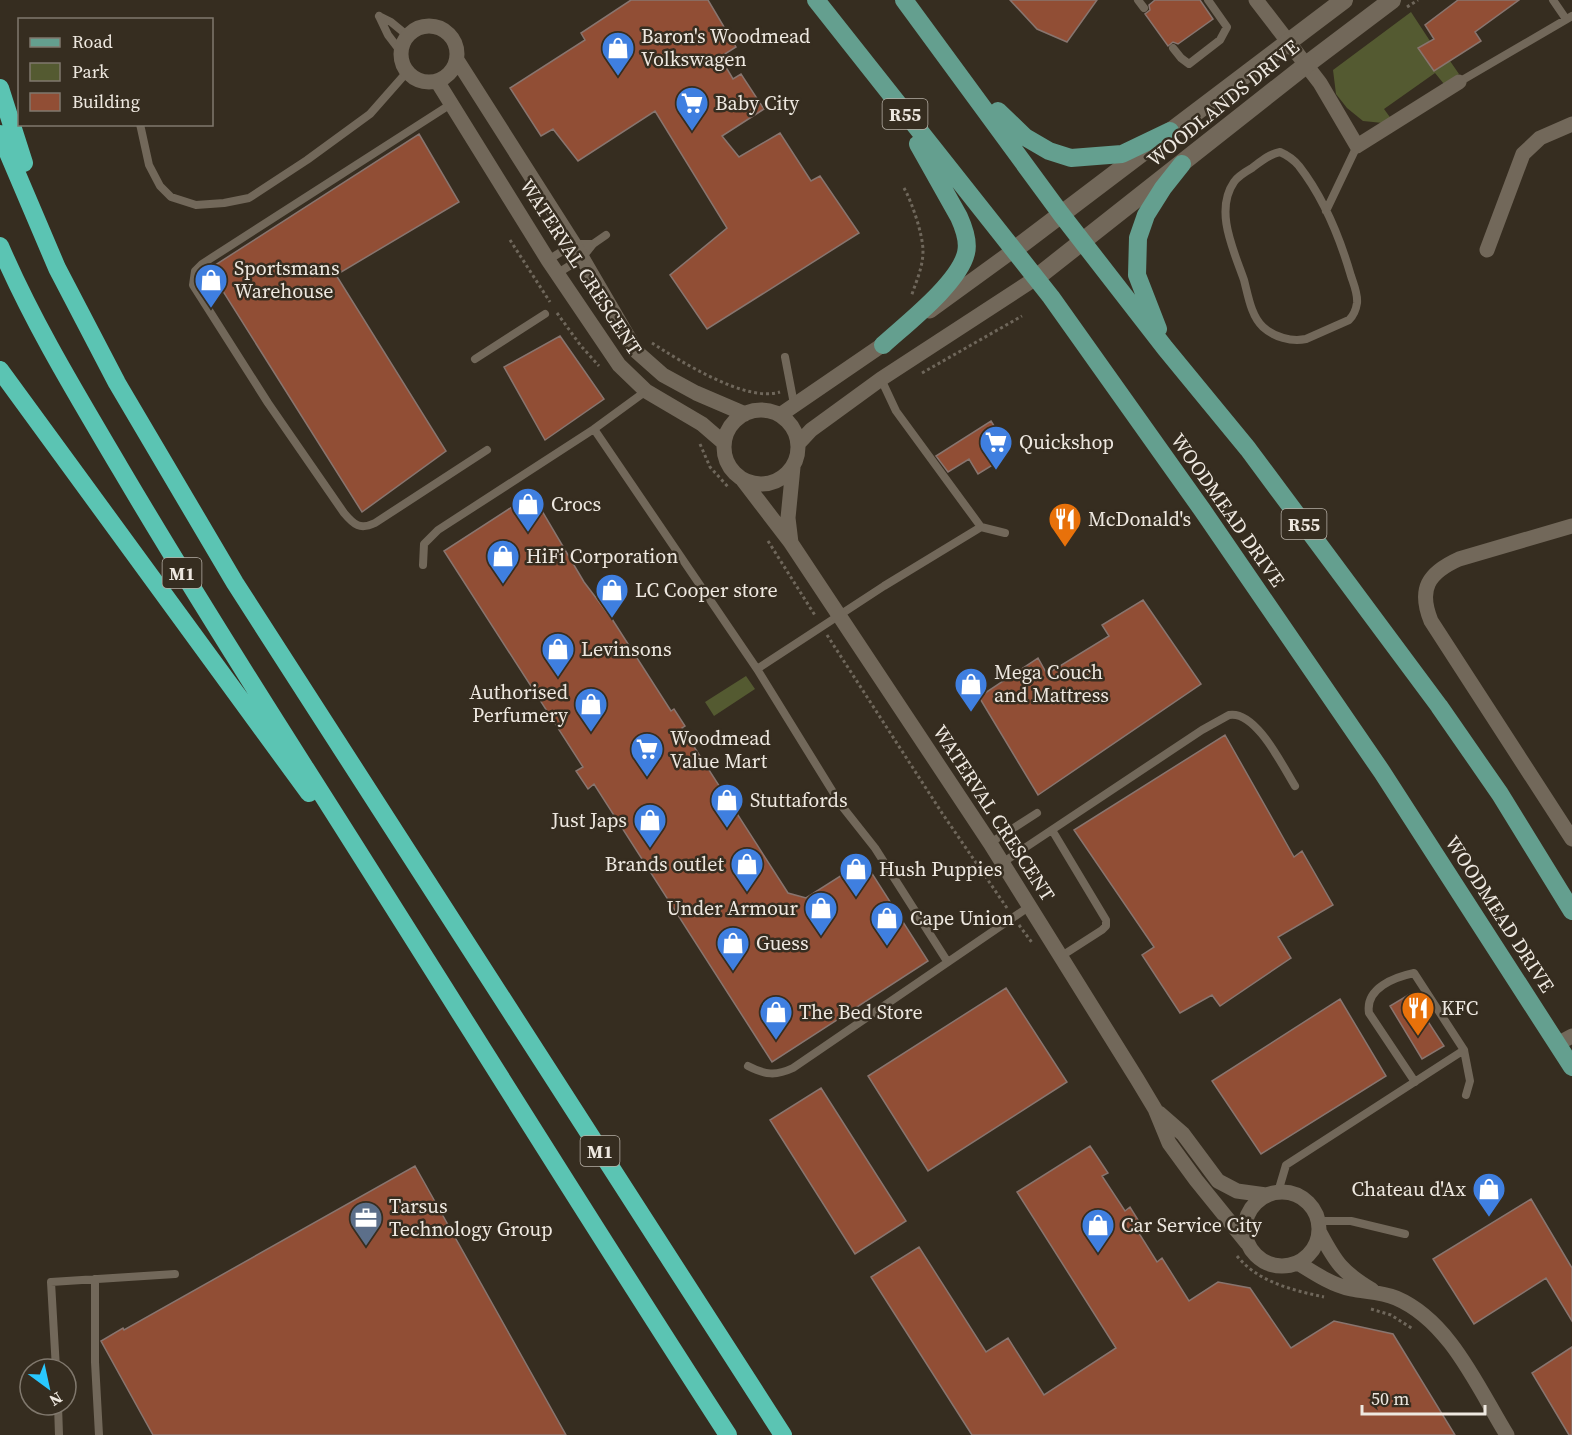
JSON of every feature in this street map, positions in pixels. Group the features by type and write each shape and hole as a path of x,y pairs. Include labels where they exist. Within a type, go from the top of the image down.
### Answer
{"highway":[{"path":"0,88 57,268"},
{"name":"M1","path":"0,134 57,268 117,383 235,583 783,1435"},
{"name":"M1","path":"0,246 17,286 79,399 196,596 567,1185 728,1435"},
{"path":"0,370 276,750 383,890"}],"main road":[{"name":"WOODMEAD DRIVE","path":"816,0 1036,278 1203,511 1564,1040 1572,1067"},
{"name":"R55","path":"904,0 1061,214 1165,348 1248,449 1439,706 1500,794 1572,911"},
{"name":"WOODLANDS DRIVE","path":"1014,250 1344,0"},
{"name":"WOODLANDS DRIVE","path":"1036,278 1392,0"},
{"path":"926,28 1012,126 1025,137 1049,151 1071,158 1122,154 1170,131"},
{"path":"883,345 928,304 956,273 966,255 967,247 959,217 887,90"},
{"path":"1165,348 1137,274 1138,238 1146,215 1182,164"}],"street":[{"path":"1256,0 1320,83 1357,147 1459,82"},
{"path":"425,26 435,27 444,30 452,37 457,47 457,60 446,77 437,81 421,81 407,72 401,52 408,36 416,29 425,26"},
{"name":"WATERVAL CRESCENT","path":"457,60 574,244 637,352 663,375 696,393 745,414"},
{"name":"WATERVAL CRESCENT","path":"437,81 553,267 619,365 646,391 702,424 724,443"},
{"path":"1487,250 1522,154 1539,138 1572,124"},
{"path":"780,415 883,345 1014,250"},
{"path":"798,444 812,430 881,380 1036,278"},
{"path":"756,410 780,415 789,422 795,433 798,444 793,467 785,476 774,482 761,485 748,483 729,467 724,456 724,443 731,426 745,414 756,410"},
{"name":"WATERVAL CRESCENT","path":"791,543 788,518 793,467"},
{"name":"WATERVAL CRESCENT","path":"742,479 791,543 990,843 1155,1110 1169,1143 1247,1243"},
{"path":"1572,526 1442,566 1431,578 1425,593 1425,606 1431,621 1572,839"},
{"name":"WATERVAL CRESCENT","path":"1155,1110 1183,1134 1218,1181 1237,1191 1272,1194"},
{"path":"1320,1227 1317,1244 1311,1253 1298,1263 1282,1267 1261,1260 1247,1243 1245,1232 1250,1210 1257,1202 1272,1194 1289,1192 1308,1202 1315,1211 1320,1227 1339,1266 1350,1277 1377,1293 1412,1306 1439,1328 1507,1435"},
{"path":"1298,1263 1336,1284 1350,1289 1377,1293"}],"lane":[{"path":"1138,0 1144,8"},
{"path":"1173,48 1180,58 1189,64 1220,40 1227,27 1208,0"},
{"path":"1459,82 1569,18 1553,0"},
{"path":"401,52 388,35 379,16 392,22 408,36"},
{"path":"140,126 149,165 160,186 171,197 196,205 224,204 249,198 307,160 370,114 407,72"},
{"path":"452,104 202,264 195,271 193,285 268,403 353,524 367,527 375,523 488,450"},
{"path":"1326,211 1357,147"},
{"path":"1280,152 1288,156 1299,167 1326,211 1343,248 1357,295 1357,305 1349,320 1306,339 1282,338 1263,326 1256,318 1226,220 1230,190 1238,177 1272,154 1280,152"},
{"path":"553,267 582,258 593,244 606,236"},
{"path":"553,267 574,244 593,244"},
{"path":"475,360 544,314"},
{"path":"785,357 794,404"},
{"path":"881,380 896,411 981,527 1005,533"},
{"path":"423,565 424,544 438,530 594,429 646,391"},
{"path":"594,429 757,669 841,805 875,848 947,961"},
{"path":"757,669 837,615 981,527"},
{"path":"1002,863 1202,730 1234,714 1244,717 1262,733 1295,786"},
{"path":"990,843 1037,813"},
{"path":"1052,830 1106,920 1106,926 1102,930 1060,957"},
{"path":"748,1066 773,1075 794,1068 1030,906"},
{"path":"1415,1082 1369,1013 1368,1007 1372,996 1388,981 1414,973 1464,1050 1470,1082 1466,1095"},
{"path":"1272,1194 1286,1165 1464,1050"},
{"path":"1320,1227 1351,1221 1405,1234"},
{"path":"55,1357 51,1282 175,1275"},
{"path":"95,1279 99,1435"},
{"path":"58,1417 59,1435"}],"path":[{"path":"904,188 912,201 924,249 921,270 910,299"},
{"path":"920,374 1022,316"},
{"path":"649,341 685,364 744,391 773,394 790,388"}],"green space":[{"path":"1411,12 1430,41 1419,48 1434,71 1450,61 1459,74 1444,84 1435,73 1384,109 1392,120 1383,123 1363,121 1347,108 1336,94 1333,70"},
{"path":"746,676 755,689 714,716 705,702"}],"building":[{"path":"631,0 708,0 736,47 720,57 733,79 741,74 764,109 722,136 739,157 780,133 811,181 820,176 859,233 707,329 670,275 727,228 655,111 578,161 553,129 541,136 510,88 585,40 581,33"},
{"path":"1010,0 1097,0 1067,42 1037,29"},
{"path":"1155,0 1200,0 1213,19 1178,44 1173,42 1168,46 1145,14 1150,10 1149,5"},
{"path":"1458,0 1519,0 1475,32 1481,41 1434,71 1418,48 1434,39 1425,25"},
{"path":"419,134 459,202 336,275 446,451 362,512 209,269"},
{"path":"560,336 604,399 545,440 504,367"},
{"path":"991,421 1002,439 995,443 1004,458 978,474 969,459 948,472 936,456"},
{"name":"Woodmead Value Mart","path":"532,494 584,582 612,619 671,711 674,709 685,726 682,728 788,893 806,898 864,861 928,961 772,1062 594,784 588,789 576,771 583,767 444,551"},
{"path":"1143,600 1201,684 1038,795 979,697 1038,658 1047,674 1109,636 1102,625"},
{"path":"1225,735 1294,857 1302,851 1333,905 1278,937 1291,958 1220,1006 1212,995 1180,1013 1142,955 1154,947 1074,830"},
{"path":"1006,988 1067,1082 928,1171 868,1076"},
{"path":"1410,994 1444,1046 1422,1059 1390,1006"},
{"path":"1340,999 1386,1076 1261,1154 1212,1081"},
{"path":"821,1088 906,1221 855,1254 770,1120"},
{"path":"1090,1146 1108,1173 1102,1176 1125,1211 1130,1207 1140,1223 1135,1227 1157,1262 1162,1258 1189,1301 1218,1282 1250,1288 1291,1348 1334,1321 1393,1334 1455,1435 972,1435 871,1277 919,1247 986,1352 1008,1338 1044,1395 1116,1348 1017,1192"},
{"name":"Tarsus Technology Group","path":"415,1166 566,1435 153,1435 101,1341"},
{"path":"1531,1199 1572,1268 1572,1321 1546,1278 1474,1324 1433,1259"},
{"path":"1572,1347 1572,1435 1569,1435 1532,1373"}],"place":[{"name":"Baron's Woodmead Volkswagen","path":"618,77"},
{"name":"Baby City","path":"692,132"},
{"name":"Sportsmans Warehouse","path":"211,309"},
{"name":"Quickshop","path":"996,471"},
{"name":"Crocs","path":"528,533"},
{"name":"McDonald's","path":"1065,548"},
{"name":"HiFi Corporation","path":"503,585"},
{"name":"LC Cooper store","path":"612,619"},
{"name":"Levinsons","path":"558,678"},
{"name":"Mega Couch and Mattress","path":"971,713"},
{"name":"Authorised Perfumery","path":"591,733"},
{"name":"Woodmead Value Mart","path":"647,778"},
{"name":"Stuttafords","path":"727,829"},
{"name":"Just Japs","path":"650,849"},
{"name":"Brands outlet","path":"747,893"},
{"name":"Hush Puppies","path":"856,898"},
{"name":"Under Armour","path":"821,937"},
{"name":"Cape Union","path":"887,947"},
{"name":"Guess","path":"733,972"},
{"name":"KFC","path":"1418,1037"},
{"name":"The Bed Store","path":"776,1041"},
{"name":"Chateau d'Ax","path":"1489,1218"},
{"name":"Tarsus Technology Group","path":"366,1247"},
{"name":"Car Service City","path":"1098,1254"}]}
